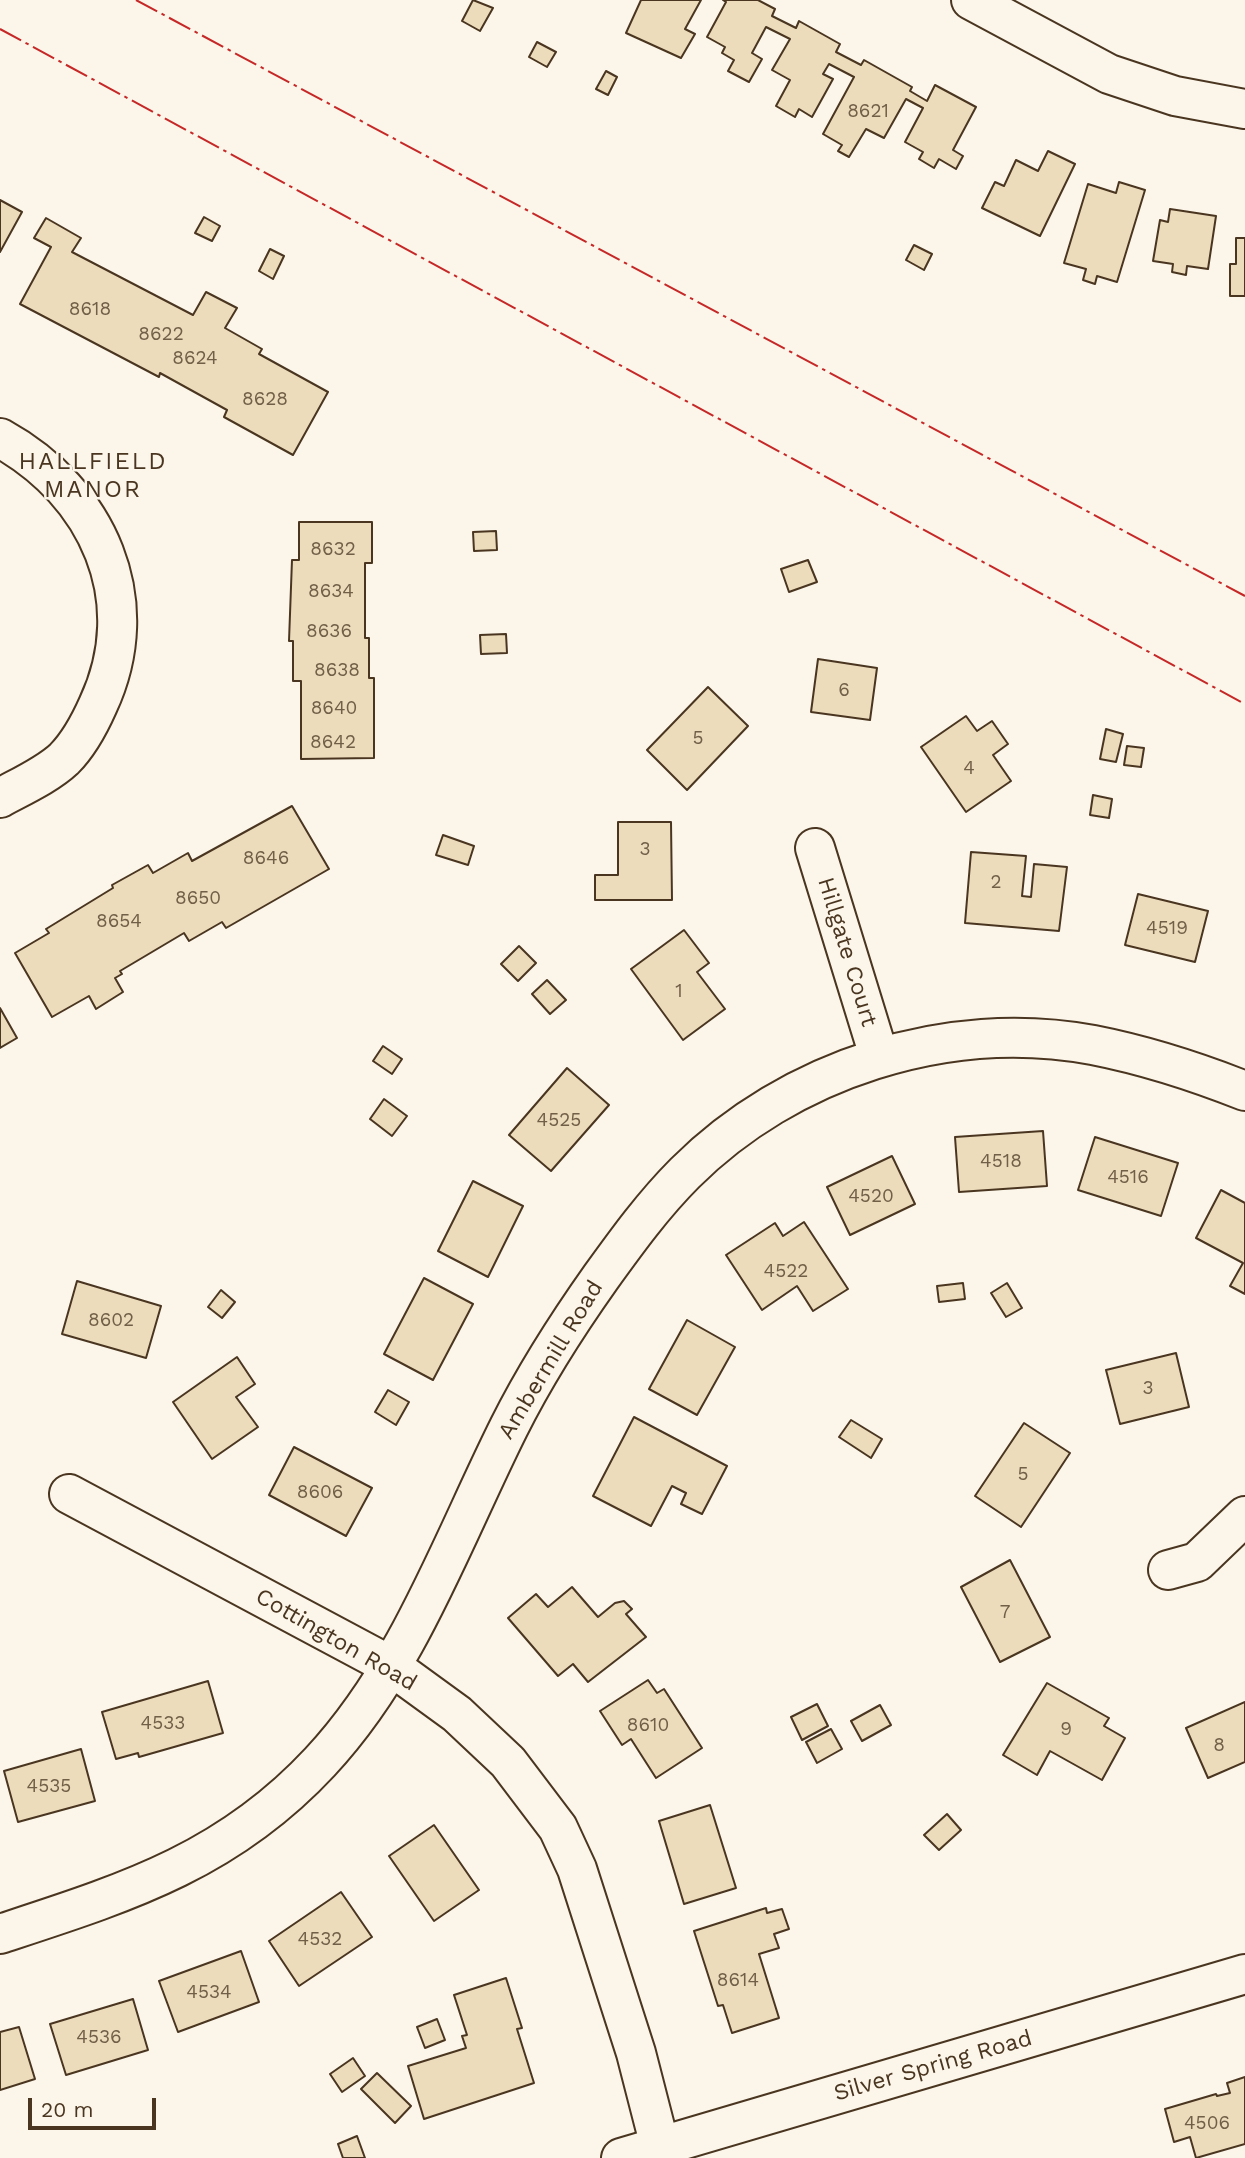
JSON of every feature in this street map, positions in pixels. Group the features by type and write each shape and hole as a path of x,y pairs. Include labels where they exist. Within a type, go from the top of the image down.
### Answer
{"street":[{"path":"971,0 1109,74 1175,96 1245,109"},
{"path":"0,438 50,473 75,499 98,536 111,569 119,642 110,680 91,721 64,759 0,798"},
{"name":"Hillgate Court","path":"815,848 879,1056"},
{"name":"Ambermill Road","path":"0,1934 115,1897 170,1874 259,1819 322,1760 391,1666 511,1423 570,1321 636,1228 685,1173 729,1135 776,1102 815,1082 879,1056 961,1041 1024,1038 1090,1045 1145,1058 1245,1091"},
{"name":"Cottington Road","path":"69,1494 391,1666 457,1714 508,1762 558,1828 598,1927 636,2053 661,2152"},
{"path":"1168,1570 1203,1557 1245,1516"},
{"name":"Silver Spring Road","path":"621,2158 661,2152 1245,1974"}],"building":[{"path":"473,0 493,8 480,31 462,21"},
{"path":"641,0 701,0 685,29 695,34 681,58 626,33"},
{"path":"723,0 758,0 775,9 772,16 796,28 799,21 840,44 836,52 861,65 864,60 912,87 910,91 927,101 935,85 976,107 953,150 963,156 956,169 939,159 934,168 919,159 923,152 905,142 923,108 906,99 884,138 866,129 849,157 838,151 842,145 823,134 854,77 829,64 823,74 833,79 812,117 799,109 795,117 776,106 790,80 772,70 790,39 766,27 752,53 762,59 749,82 728,71 734,60 722,53 725,47 707,37 726,2"},
{"path":"537,42 556,52 547,67 529,57"},
{"path":"606,71 617,77 608,95 596,89"},
{"path":"1048,151 1075,164 1040,236 982,208 995,182 1004,186 1016,160 1038,171"},
{"path":"1119,182 1145,190 1117,282 1097,276 1095,284 1083,280 1086,269 1064,263 1088,184 1116,193"},
{"path":"0,200 22,212 0,252"},
{"path":"1170,209 1216,216 1208,269 1187,266 1186,275 1172,272 1173,264 1153,261 1160,220 1168,222"},
{"path":"204,217 220,226 212,241 195,233"},
{"path":"46,218 81,238 72,252 193,315 206,292 237,308 225,328 262,349 259,354 328,392 293,455 224,417 227,410 160,373 159,377 20,304 51,247 34,238"},
{"path":"1236,238 1245,238 1245,296 1230,296 1230,264 1236,264"},
{"path":"914,245 932,254 924,270 906,260"},
{"path":"270,249 284,256 273,279 259,271"},
{"path":"299,522 372,522 372,563 365,563 365,638 369,638 369,678 374,678 374,758 301,759 301,681 293,681 293,641 289,641 292,560 299,560"},
{"path":"496,531 497,550 474,551 473,532"},
{"path":"808,560 817,582 789,592 781,569"},
{"path":"506,634 507,653 481,654 480,635"},
{"path":"818,659 877,668 870,720 811,712"},
{"path":"708,687 748,726 687,790 647,750"},
{"path":"966,716 977,731 992,721 1008,744 993,755 1011,781 966,812 921,747"},
{"path":"1106,729 1123,734 1116,762 1100,759"},
{"path":"1127,746 1144,748 1141,767 1124,765"},
{"path":"1093,795 1112,799 1109,818 1090,815"},
{"path":"292,806 329,869 226,928 222,922 189,941 184,933 120,971 122,974 115,978 123,992 96,1009 89,996 52,1017 15,953 49,933 46,929 113,888 112,885 148,865 153,873 188,853 192,861"},
{"path":"618,822 671,822 672,900 595,900 595,875 618,875"},
{"path":"443,835 474,846 468,865 436,855"},
{"path":"971,852 1026,856 1022,896 1031,897 1034,864 1067,867 1059,931 965,923"},
{"path":"1138,894 1208,911 1195,962 1125,945"},
{"path":"684,930 709,963 697,972 725,1009 683,1040 631,969"},
{"path":"519,946 536,963 518,981 501,964"},
{"path":"547,980 566,1000 550,1014 532,994"},
{"path":"0,1008 17,1038 0,1048"},
{"path":"383,1046 402,1059 392,1074 373,1061"},
{"path":"567,1068 609,1105 551,1171 509,1135"},
{"path":"384,1099 407,1116 392,1136 370,1119"},
{"path":"1043,1131 1047,1186 959,1192 955,1137"},
{"path":"1095,1137 1178,1163 1161,1216 1078,1190"},
{"path":"892,1156 915,1204 850,1235 827,1187"},
{"path":"473,1181 523,1206 488,1277 438,1251"},
{"path":"1221,1190 1245,1203 1245,1294 1230,1286 1243,1263 1196,1238"},
{"path":"804,1222 848,1289 813,1311 797,1286 762,1310 726,1255 775,1223 783,1236"},
{"path":"424,1278 473,1304 433,1380 384,1354"},
{"path":"77,1281 161,1306 146,1358 62,1334"},
{"path":"963,1283 965,1299 939,1302 937,1286"},
{"path":"1007,1283 1022,1308 1006,1317 991,1293"},
{"path":"221,1290 235,1302 222,1318 208,1307"},
{"path":"687,1320 735,1347 697,1415 649,1389"},
{"path":"1176,1353 1189,1407 1120,1424 1106,1370"},
{"path":"237,1357 255,1384 236,1397 258,1427 212,1459 173,1402"},
{"path":"388,1390 409,1402 396,1425 375,1412"},
{"path":"634,1417 727,1466 702,1514 681,1504 686,1493 672,1486 651,1526 593,1496"},
{"path":"851,1420 882,1439 871,1458 839,1437"},
{"path":"1024,1423 1070,1453 1021,1527 975,1496"},
{"path":"294,1447 372,1488 346,1536 269,1495"},
{"path":"1010,1560 1050,1637 1000,1662 961,1587"},
{"path":"572,1587 598,1617 615,1603 624,1601 632,1609 626,1614 646,1637 588,1682 573,1664 558,1676 508,1618 536,1594 548,1607"},
{"path":"648,1680 657,1693 664,1689 702,1748 656,1778 631,1739 622,1745 600,1711"},
{"path":"208,1681 223,1733 139,1757 138,1753 116,1759 102,1712"},
{"path":"1047,1683 1109,1718 1104,1726 1125,1738 1102,1780 1050,1751 1037,1775 1003,1755"},
{"path":"1245,1702 1245,1762 1208,1778 1186,1728"},
{"path":"817,1704 828,1726 802,1740 791,1717"},
{"path":"880,1705 891,1725 862,1741 851,1721"},
{"path":"831,1729 842,1749 817,1763 806,1742"},
{"path":"81,1749 95,1801 18,1822 4,1771"},
{"path":"710,1805 736,1888 684,1904 659,1821"},
{"path":"947,1814 961,1830 939,1850 924,1835"},
{"path":"434,1825 479,1890 434,1921 389,1856"},
{"path":"341,1892 372,1937 299,1986 269,1941"},
{"path":"766,1908 767,1913 782,1909 789,1929 774,1934 779,1948 759,1954 779,2018 732,2033 723,2005 718,2006 694,1931"},
{"path":"241,1951 259,2002 178,2032 159,1981"},
{"path":"506,1978 522,2028 517,2029 534,2083 424,2119 408,2066 466,2048 462,2036 467,2035 454,1995"},
{"path":"133,1999 148,2050 66,2075 50,2024"},
{"path":"437,2019 445,2040 425,2048 417,2027"},
{"path":"19,2027 35,2079 0,2090 0,2032"},
{"path":"353,2058 365,2076 342,2092 330,2074"},
{"path":"377,2073 411,2106 395,2123 361,2089"},
{"path":"1245,2077 1245,2144 1196,2158 1190,2137 1174,2142 1165,2109 1216,2094 1230,2093 1227,2083"},
{"path":"357,2136 365,2158 343,2158 338,2144"}],"power":[{"path":"136,0 1245,596"},
{"path":"0,29 1245,704"}],"district":[{"name":"HALLFIELD MANOR","path":"93,476"}]}
